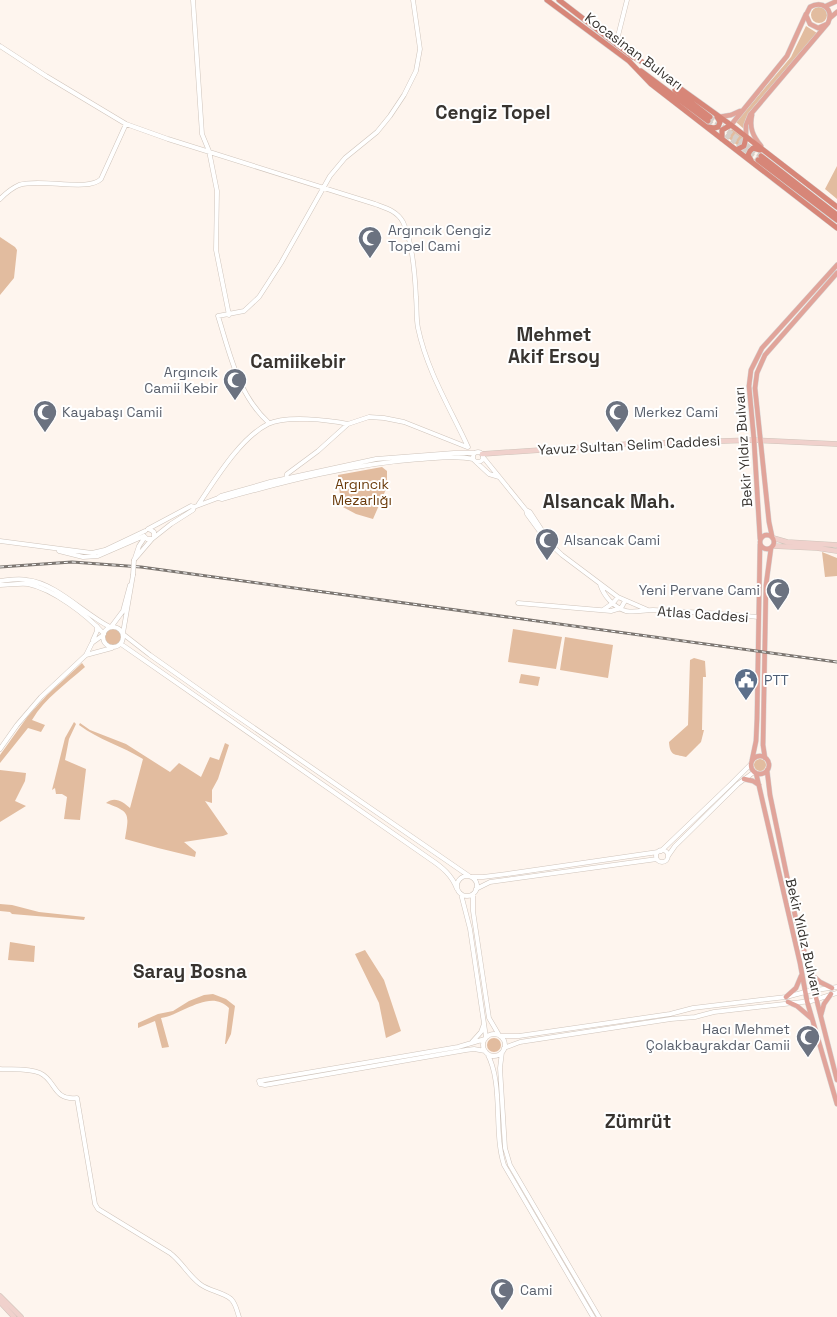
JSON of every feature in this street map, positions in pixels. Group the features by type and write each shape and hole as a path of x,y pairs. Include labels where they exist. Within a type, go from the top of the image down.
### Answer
{"highway":[{"name":"Kocasinan Bulvarı","path":"547,0 630,58 709,120"},
{"name":"Kocasinan Bulvarı","path":"559,0 616,44 630,58"},
{"path":"630,58 649,66 709,120 722,139 836,226"},
{"path":"709,120 731,126 837,207"},
{"path":"722,139 722,130 731,126"},
{"path":"736,150 744,146 746,137"},
{"path":"757,166 749,157 750,151 755,148 767,153"},
{"path":"836,226 760,158 837,215"}],"main road":[{"path":"731,126 786,56 813,0"},
{"path":"826,6 837,1"},
{"path":"827,24 820,28 811,25 807,20 809,9 819,2 830,11 830,18"},
{"path":"746,137 746,125 749,117 830,18 837,12"},
{"path":"709,120 731,115 744,109"},
{"path":"754,111 751,120 752,132 767,153"},
{"name":"Bekir Yıldız Bulvarı","path":"751,762 756,741 757,719 760,542 749,382 754,362 773,335 837,265"},
{"name":"Bekir Yıldız Bulvarı","path":"773,537 769,522 760,440 756,377 765,356 837,273"},
{"name":"Yavuz Sultan Selim Caddesi","path":"482,455 629,444 754,440 837,444"},
{"path":"837,545 787,542 766,535 760,542 765,549 772,547 826,548 837,551"},
{"path":"765,758 759,756 751,762 755,773 762,774 767,770 768,764 765,758 763,725 766,585 772,547 775,543 773,537"},
{"name":"Bekir Yıldız Bulvarı","path":"767,770 771,803 794,915 837,1080"},
{"name":"Bekir Yıldız Bulvarı","path":"755,773 760,786 802,974 806,1001 837,1104"},
{"path":"744,779 753,781 760,786"},
{"path":"786,996 796,988 802,974"},
{"path":"810,974 834,990 824,1004 820,1017"},
{"path":"788,1002 797,1006 813,1020"},
{"path":"0,1296 21,1317"},
{"path":"0,1302 14,1317"}],"street":[{"path":"193,0 202,134 209,151 217,192 216,250 230,314"},
{"path":"269,423 249,401 238,380 218,316 244,311 263,292 282,263 330,176 342,162 367,142 384,125 413,79 418,66 420,49 414,0"},
{"path":"616,44 627,0"},
{"path":"0,46 126,124 324,187 389,209 397,214 403,222 412,259 416,290 416,319 423,350 433,376 468,447"},
{"path":"0,199 15,187 30,183 87,184 97,182 101,179 126,124"},
{"path":"286,479 287,474 318,451 348,424 369,417 404,422 468,447 475,453"},
{"path":"134,560 153,538 196,506 236,452 269,423 309,419 348,424"},
{"path":"0,541 57,550 97,553 147,530 191,506 196,506 218,498 229,494 286,479 383,458 463,452 482,455 480,462 452,457 396,460 366,464 222,499 218,498"},
{"path":"474,460 475,453"},
{"name":"Atlas Caddesi","path":"482,455 526,510 530,512 549,542 559,553 621,599 643,606 648,610"},
{"path":"474,460 489,474 499,477"},
{"path":"86,655 112,648 121,644 124,639 123,634 134,560 147,530"},
{"path":"147,530 153,530 153,538"},
{"path":"57,550 63,553 94,557 144,537 149,540 153,538"},
{"path":"132,541 138,549"},
{"path":"92,643 111,627 123,611 133,575"},
{"path":"0,581 26,580 44,585 57,591 111,627 119,628 123,634 150,655 476,881 476,889 473,894 473,911 489,1018 504,1042 500,1073 505,1148 508,1159 517,1178 599,1317"},
{"path":"0,585 22,584 42,589 62,600 96,626 104,634 105,643 112,648"},
{"path":"600,584 603,592 614,604"},
{"path":"603,610 621,599"},
{"path":"518,603 613,611 621,608 621,599"},
{"name":"Atlas Caddesi","path":"614,604 632,612 648,610 758,618"},
{"path":"0,749 17,725 41,697 86,655 97,631 96,626"},
{"path":"121,644 430,858 452,877 461,894 467,913 476,977 485,1022 486,1038 483,1045 495,1074 499,1138 504,1165 593,1317"},
{"path":"657,859 656,855 731,784 751,762"},
{"path":"476,889 490,882 657,859 662,862 667,860 675,846 744,779 755,773"},
{"path":"457,889 459,879 470,876 482,877 507,874 660,851 666,852 668,856"},
{"path":"461,894 467,896 473,894"},
{"path":"814,990 834,990 816,999 806,1001 714,1012 695,1017 520,1042 496,1055 474,1049 265,1085 260,1084 259,1081 471,1043 492,1034 519,1036 670,1014 693,1008 786,996 814,990"},
{"path":"693,1008 695,1017"},
{"path":"687,1009 688,1018"},
{"path":"471,1043 481,1032 485,1022"},
{"path":"0,1070 38,1072 47,1078 61,1095 78,1098 95,1204 98,1210 170,1253 204,1286 230,1298 235,1304 239,1317"}],"green space":[{"path":"816,7 822,7 827,12 825,21 816,23 811,18 811,12"},
{"path":"806,26 817,33 751,110 746,118 744,129 736,122 791,57"},
{"path":"733,129 745,138 743,144 737,145 727,137 728,131"},
{"path":"837,166 837,199 825,189"},
{"path":"0,237 17,250 14,278 0,295"},
{"name":"Argıncık Mezarlığı","path":"382,467 387,471 387,487 373,519 356,514 341,506 338,475"},
{"path":"822,552 837,558 837,576 825,577"},
{"path":"110,629 116,629 121,634 119,643 110,645 105,640 105,634"},
{"path":"513,629 562,637 556,669 508,662"},
{"path":"565,637 613,645 608,678 560,670"},
{"path":"694,658 705,661 706,677 703,677 702,730 704,730 701,742 686,757 672,752 669,742 688,725 690,660"},
{"path":"82,663 85,667 49,698 32,720 45,725 41,732 28,728 0,763 0,755 28,716 47,695"},
{"path":"521,674 540,677 538,686 519,683"},
{"path":"74,722 76,724 69,739 65,760 86,769 80,820 64,819 67,797 62,794 56,794 55,788 52,790 65,738"},
{"path":"80,723 90,730 126,744 170,772 179,763 201,777 210,757 219,760 225,743 229,745 218,779 212,790 212,803 205,801 228,834 184,842 196,852 195,857 125,839 126,815 120,809 106,803 116,800 130,808 143,759 94,735 79,725"},
{"path":"758,759 762,759 766,765 762,771 758,771 754,767 754,763"},
{"path":"0,770 26,773 25,781 15,801 26,806 0,822"},
{"path":"0,904 39,912 85,917 84,920 12,914 0,911"},
{"path":"10,942 35,946 34,962 8,960"},
{"path":"365,950 384,980 401,1031 386,1038 379,1003 355,954"},
{"path":"213,994 226,999 235,1006 231,1034 226,1044 229,1008 213,1001 196,1004 161,1018 169,1047 162,1048 155,1021 138,1028 138,1023 158,1014 173,1011 189,1001 204,995"},
{"path":"491,1038 497,1038 501,1045 497,1052 491,1052 487,1048 487,1042"}],"tunnel":[{"path":"710,117 761,156"},
{"path":"708,121 758,160"}],"railway":[{"path":"0,567 72,562 141,567 837,662"}],"place":[{"name":"Argıncık Cengiz Topel Cami","path":"370,259"},
{"name":"Argıncık Camii Kebir","path":"235,401"},
{"name":"Kayabaşı Camii","path":"45,433"},
{"name":"Merkez Cami","path":"617,433"},
{"name":"Alsancak Cami","path":"547,561"},
{"name":"Yeni Pervane Cami","path":"778,611"},
{"name":"PTT","path":"746,701"},
{"name":"Hacı Mehmet Çolakbayrakdar Camii","path":"808,1058"},
{"name":"Cami","path":"502,1311"}],"district":[{"name":"Cengiz Topel","path":"493,112"},
{"name":"Mehmet Akif Ersoy","path":"554,345"},
{"name":"Camiikebir","path":"298,361"},
{"name":"Alsancak Mah.","path":"609,501"},
{"name":"Saray Bosna","path":"190,971"},
{"name":"Zümrüt","path":"638,1121"}]}
